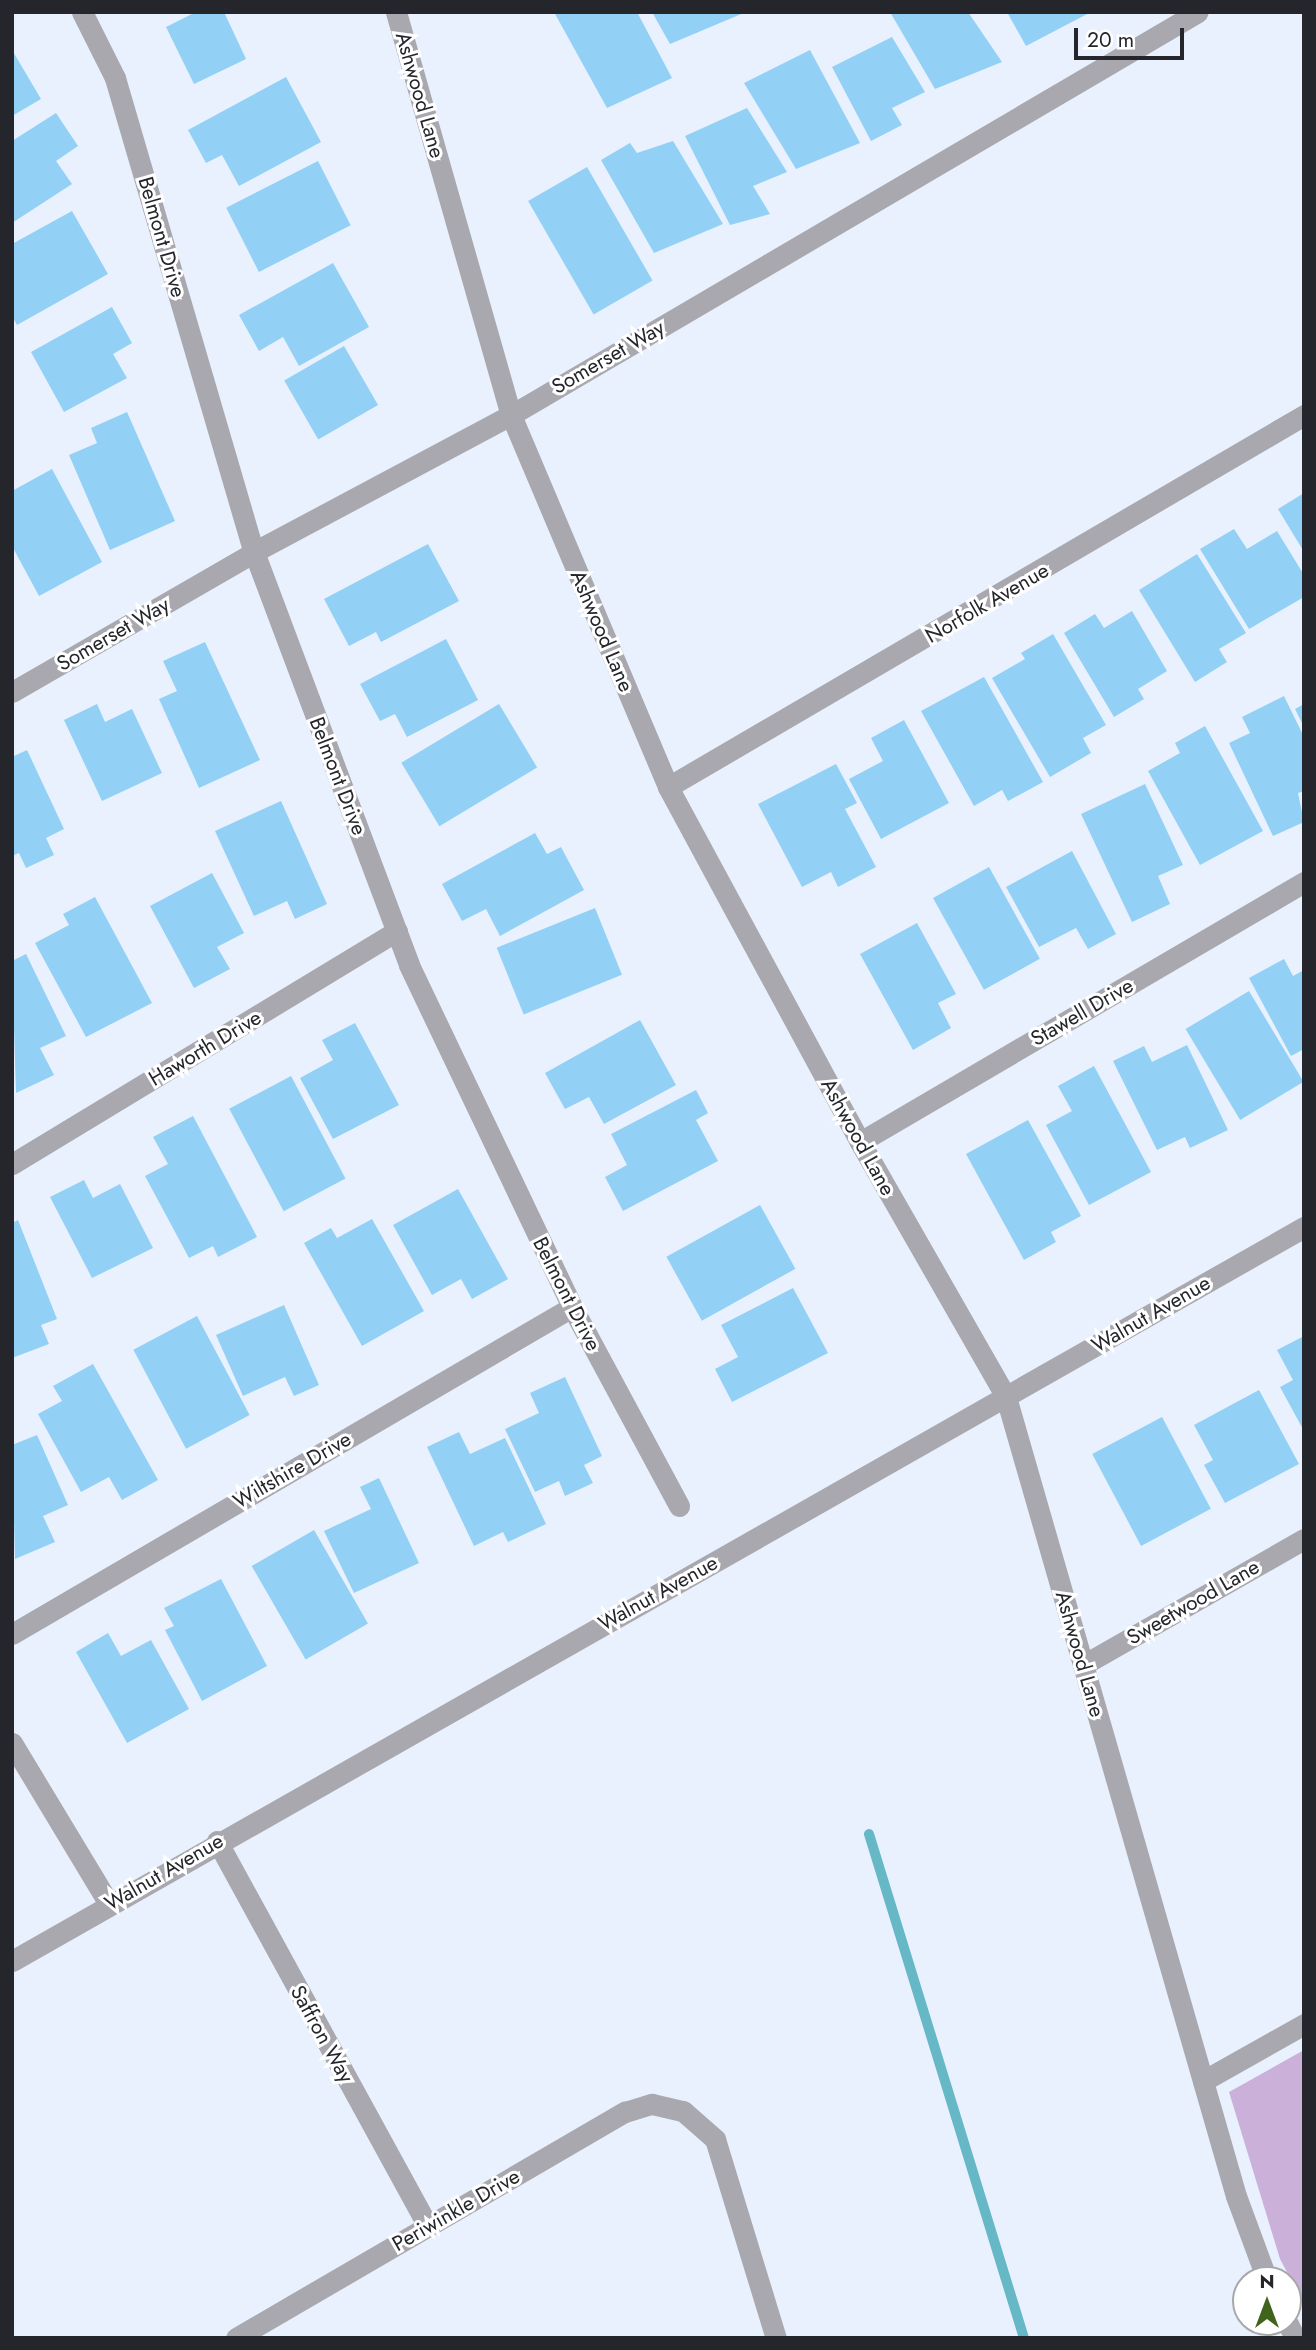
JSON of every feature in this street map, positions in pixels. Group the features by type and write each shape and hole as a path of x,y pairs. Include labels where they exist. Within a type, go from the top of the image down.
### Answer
{"street":[{"name":"Belmont Drive","path":"82,12 115,78 254,552 397,931 572,1307 679,1506"},
{"name":"Ashwood Lane","path":"396,12 510,415 668,787 860,1142 1006,1397 1203,2081 1262,2266"},
{"name":"Somerset Way","path":"12,692 254,552 510,415 1198,12"},
{"name":"Norfolk Avenue","path":"668,787 1304,415"},
{"name":"Stawell Drive","path":"860,1142 1304,882"},
{"name":"Haworth Drive","path":"12,1164 397,931"},
{"name":"Walnut Avenue","path":"12,1961 217,1841 1304,1227"},
{"name":"Wiltshire Drive","path":"12,1634 572,1307"},
{"name":"Sweetwood Lane","path":"1083,1665 1304,1539"},
{"path":"12,1743 109,1904"},
{"name":"Saffron Way","path":"217,1841 428,2227"},
{"path":"1203,2081 1304,2024"},
{"name":"Periwinkle Drive","path":"236,2338 625,2112 652,2105 683,2110 715,2139 776,2338"}],"shaded area":[{"path":"1304,2050 1304,2304 1302,2266 1284,2266 1280,2259 1229,2092"}],"building":[{"path":"196,12 224,12 246,59 194,84 166,27"},
{"path":"554,12 637,12 672,78 607,108"},
{"path":"652,12 746,12 670,44"},
{"path":"890,12 968,12 1002,62 935,89"},
{"path":"1007,12 1091,12 1026,46"},
{"path":"892,37 925,92 892,108 902,125 871,141 832,67"},
{"path":"12,50 41,99 12,116"},
{"path":"810,50 860,143 796,169 744,83"},
{"path":"286,77 321,142 239,186 222,155 206,163 188,130"},
{"path":"747,108 787,172 753,186 770,214 730,225 685,136"},
{"path":"56,113 78,146 56,161 72,184 12,223 12,141"},
{"path":"673,141 723,224 654,253 601,160 630,143 637,153"},
{"path":"318,161 351,225 259,272 226,208"},
{"path":"587,167 652,280 594,314 528,201"},
{"path":"72,211 108,274 17,325 12,316 12,244"},
{"path":"333,263 369,327 299,366 283,337 259,351 239,315"},
{"path":"112,307 132,343 113,354 127,378 64,412 31,352"},
{"path":"344,346 378,405 318,439 284,380"},
{"path":"127,412 175,521 110,550 69,455 97,443 91,428"},
{"path":"52,469 102,562 39,596 12,546 12,491"},
{"path":"1304,493 1304,552 1278,509"},
{"path":"1234,529 1247,549 1277,531 1304,575 1304,597 1249,629 1200,549"},
{"path":"428,544 459,601 381,642 376,632 349,646 324,599"},
{"path":"1197,554 1246,633 1219,649 1227,662 1195,682 1139,590"},
{"path":"1132,611 1167,671 1138,689 1144,699 1114,717 1064,633 1095,614 1104,628"},
{"path":"1053,634 1106,725 1083,738 1091,753 1050,777 992,678 1025,659 1021,653"},
{"path":"446,639 478,700 407,737 395,714 380,721 360,684"},
{"path":"205,642 260,760 199,788 159,699 177,691 163,661"},
{"path":"984,677 1043,782 1008,801 1002,790 974,806 921,711"},
{"path":"1284,696 1304,737 1304,791 1298,793 1304,822 1273,836 1229,743 1250,733 1242,717"},
{"path":"97,704 105,722 132,709 162,773 102,801 64,720"},
{"path":"499,704 537,767 439,826 401,763"},
{"path":"1304,704 1304,727 1295,709"},
{"path":"904,720 949,803 881,839 849,779 883,761 871,738"},
{"path":"1205,726 1263,831 1200,865 1148,771 1180,753 1175,743"},
{"path":"27,750 64,829 46,838 54,855 26,868 19,853 12,856 12,757"},
{"path":"836,764 857,803 845,809 876,867 838,887 831,872 802,887 758,804"},
{"path":"1145,784 1183,865 1158,876 1170,904 1132,922 1081,814"},
{"path":"281,801 327,904 295,919 287,901 254,916 215,831"},
{"path":"535,833 547,854 561,847 584,890 500,936 486,909 462,921 442,884"},
{"path":"1072,851 1116,934 1088,949 1076,928 1039,947 1006,887"},
{"path":"989,867 1040,959 984,990 933,898"},
{"path":"212,873 244,933 217,947 230,969 194,988 150,906"},
{"path":"95,897 152,1003 86,1037 35,943 69,925 63,914"},
{"path":"595,908 622,975 524,1014 497,948"},
{"path":"917,923 956,994 938,1003 951,1028 913,1050 860,954"},
{"path":"26,954 66,1036 40,1048 54,1075 16,1093 12,961"},
{"path":"1284,959 1293,976 1304,970 1304,1049 1291,1056 1249,978"},
{"path":"1249,991 1304,1082 1240,1120 1186,1029"},
{"path":"640,1020 676,1085 604,1124 589,1097 565,1109 545,1073"},
{"path":"355,1023 399,1105 333,1139 300,1078 333,1060 322,1040"},
{"path":"1187,1045 1228,1130 1190,1148 1185,1137 1157,1150 1113,1061 1144,1046 1152,1062"},
{"path":"1094,1066 1151,1172 1089,1205 1046,1125 1072,1111 1058,1086"},
{"path":"291,1076 345,1178 284,1211 229,1109"},
{"path":"696,1090 708,1113 696,1120 718,1161 623,1211 605,1177 627,1165 611,1134"},
{"path":"193,1116 257,1237 218,1257 213,1246 189,1258 145,1176 168,1164 153,1137"},
{"path":"1028,1120 1081,1216 1051,1232 1056,1242 1024,1260 966,1154"},
{"path":"84,1180 93,1198 120,1184 153,1248 92,1278 50,1197"},
{"path":"458,1189 508,1279 472,1299 461,1279 432,1295 393,1225"},
{"path":"760,1205 795,1269 702,1321 666,1257"},
{"path":"372,1219 424,1311 362,1346 304,1243 331,1228 337,1238"},
{"path":"18,1220 57,1319 41,1325 49,1344 12,1358 12,1223"},
{"path":"793,1288 828,1353 732,1402 715,1369 738,1357 721,1325"},
{"path":"284,1305 319,1385 294,1396 285,1377 243,1396 216,1335"},
{"path":"197,1316 250,1415 186,1449 133,1350"},
{"path":"1304,1336 1304,1431 1280,1387 1293,1380 1277,1350"},
{"path":"93,1364 158,1480 122,1500 109,1477 81,1492 38,1414 62,1401 53,1386"},
{"path":"565,1377 602,1456 584,1465 593,1483 565,1496 559,1481 535,1492 505,1429 539,1413 530,1393"},
{"path":"1259,1390 1299,1464 1225,1503 1204,1465 1213,1460 1194,1425"},
{"path":"1162,1417 1211,1509 1141,1546 1092,1454"},
{"path":"459,1432 470,1454 505,1438 546,1524 508,1542 503,1532 474,1546 427,1447"},
{"path":"37,1435 68,1505 43,1516 55,1542 15,1559 12,1445"},
{"path":"379,1478 419,1563 354,1593 324,1531 371,1509 360,1487"},
{"path":"314,1530 368,1624 306,1660 252,1566"},
{"path":"221,1579 267,1666 202,1701 165,1630 174,1626 164,1608"},
{"path":"108,1633 121,1656 151,1640 189,1709 127,1743 76,1652"}],"waterway":[{"path":"869,1834 1024,2338"}]}
